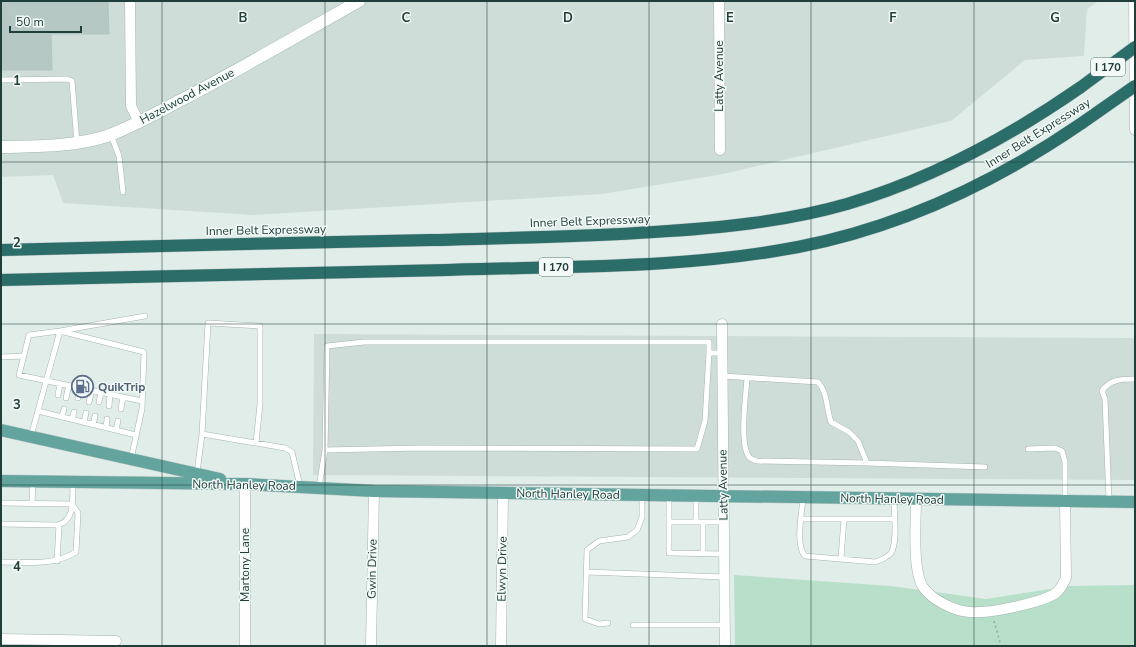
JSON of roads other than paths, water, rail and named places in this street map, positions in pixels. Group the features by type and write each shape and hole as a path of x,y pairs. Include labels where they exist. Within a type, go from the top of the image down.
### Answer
{"highway":[{"name":"Inner Belt Expressway","path":"1,250 574,236 676,231 752,224 846,204 912,182 941,169 1003,138 1081,87 1135,47"},
{"name":"Inner Belt Expressway","path":"1,280 594,266 684,261 770,251 856,233 940,203 998,176 1035,155 1135,86"}],"main road":[{"path":"2,430 131,459 197,478"},
{"name":"North Hanley Road","path":"1,481 73,482 197,478 245,484 374,491 1135,502"}],"street":[{"path":"130,1 131,106 139,122"},
{"name":"Latty Avenue","path":"719,1 720,150"},
{"path":"1134,1 1135,130"},
{"name":"Hazelwood Avenue","path":"1,147 43,146 77,143 111,134 139,122 211,85 356,2"},
{"name":"Latty Avenue","path":"722,324 725,646"},
{"name":"Martony Lane","path":"245,484 245,646"},
{"name":"Gwin Drive","path":"371,646 374,491"},
{"name":"Elwyn Drive","path":"501,646 503,493"},
{"path":"916,499 917,571 922,585 930,595 945,604 970,612 993,610 1033,603 1055,594 1062,587 1066,578 1065,501"},
{"path":"1,639 116,641"}],"lane":[{"path":"1,80 67,79 72,81 77,143"},
{"path":"111,134 119,156 123,192"},
{"path":"142,401 19,375 28,335 145,316"},
{"path":"197,478 202,434 208,324 260,326 260,404 256,443"},
{"path":"31,437 60,331"},
{"path":"60,331 144,352 142,401 131,459"},
{"path":"319,487 325,450 327,346 364,342 709,342 705,420 697,448 420,448 325,450"},
{"path":"709,353 722,353"},
{"path":"1,357 24,356"},
{"path":"722,376 818,382 825,393 826,408 831,422 849,432 858,441 867,463"},
{"path":"747,378 744,439 747,453 750,458 757,461 985,466"},
{"path":"1109,502 1108,444 1105,399 1102,391 1106,385 1113,380 1135,379"},
{"path":"58,394 60,384"},
{"path":"66,398 69,386"},
{"path":"78,398 80,388"},
{"path":"89,402 92,390"},
{"path":"99,402 101,392"},
{"path":"109,406 110,394"},
{"path":"120,409 123,397"},
{"path":"53,415 54,408"},
{"path":"62,417 64,409"},
{"path":"38,411 136,435"},
{"path":"72,420 74,412"},
{"path":"84,422 86,413"},
{"path":"93,425 95,416"},
{"path":"106,428 107,419"},
{"path":"116,430 118,421"},
{"path":"202,434 285,448 292,452 300,486"},
{"path":"1028,449 1055,448 1062,451 1065,462 1065,501"},
{"path":"32,503 33,482"},
{"path":"1,524 12,522 38,522 59,525 69,520 72,504 73,482"},
{"path":"608,623 599,624 585,619 587,550 599,541 628,537 637,530 642,517 642,496"},
{"path":"669,496 669,553 724,554"},
{"path":"696,496 696,522"},
{"path":"803,498 800,544 801,552 805,556 875,562 886,558 892,552 895,543 894,499"},
{"path":"1,503 25,505 32,503 38,505 72,504"},
{"path":"1,562 57,561 76,552 78,514 72,504"},
{"path":"801,519 894,519"},
{"path":"841,558 844,519"},
{"path":"669,522 724,522"},
{"path":"703,522 703,553"},
{"path":"57,561 59,525"},
{"path":"586,572 724,577"},
{"path":"633,625 725,625"}],"place":[{"name":"QuikTrip","path":"83,387"}]}
